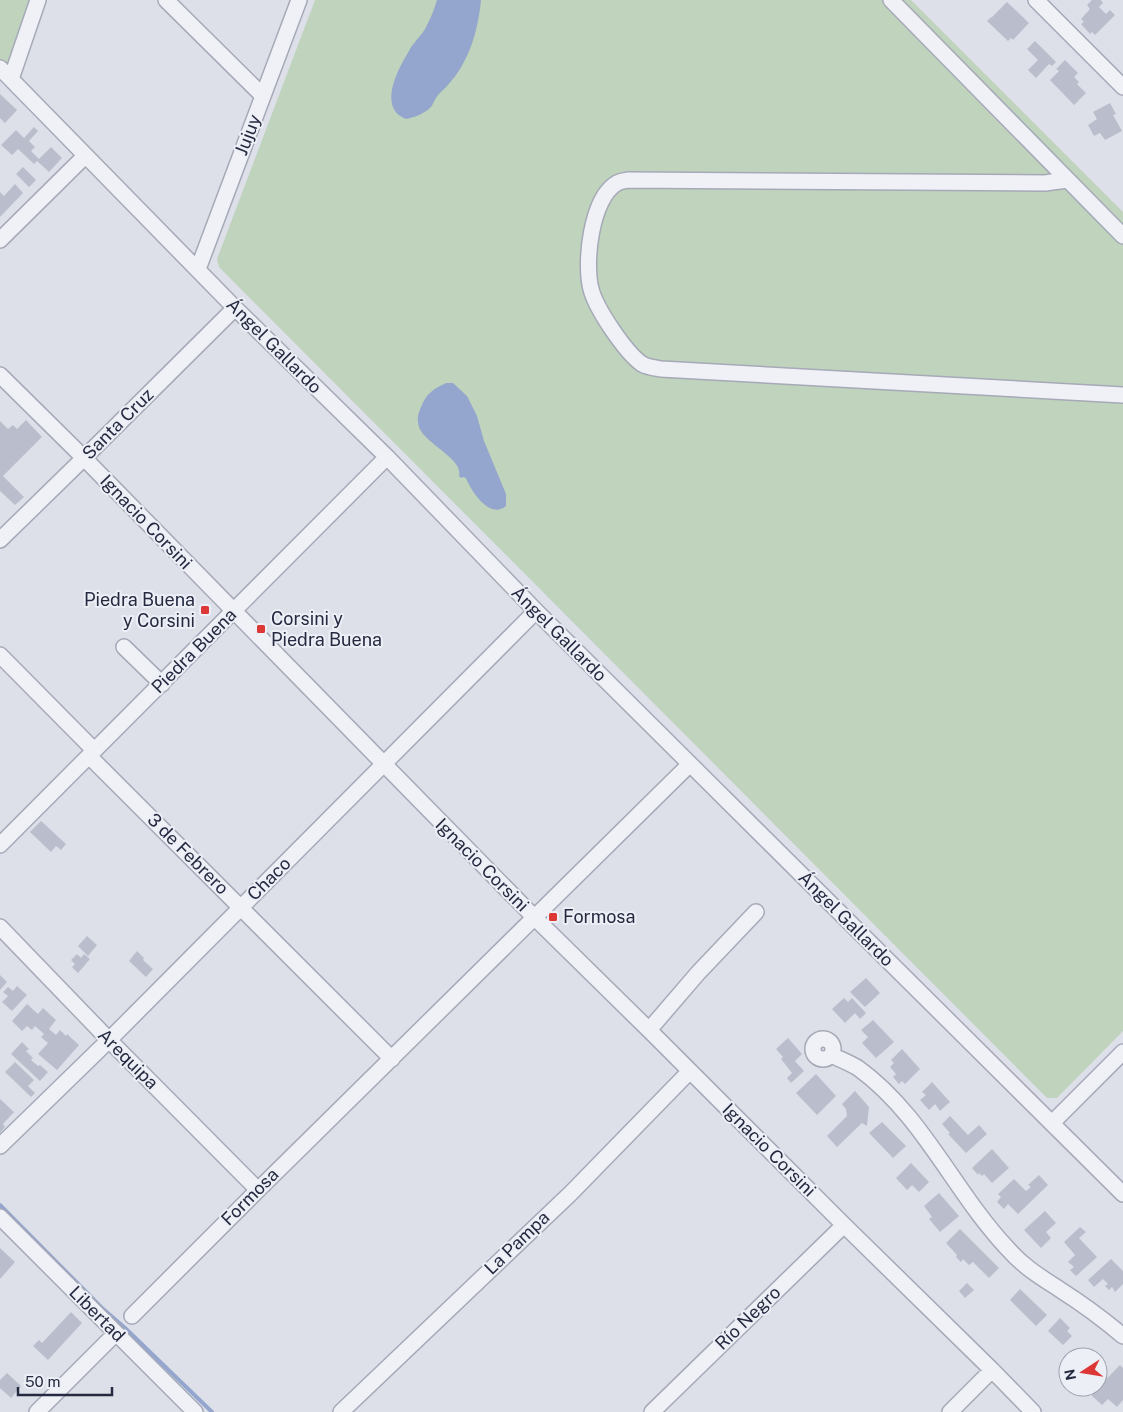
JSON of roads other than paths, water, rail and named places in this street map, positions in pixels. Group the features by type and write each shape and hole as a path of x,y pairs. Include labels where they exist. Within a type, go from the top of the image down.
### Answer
{"street":[{"path":"11,79 38,0"},
{"path":"166,0 263,96"},
{"name":"Jujuy","path":"198,269 299,0"},
{"path":"891,0 1123,236"},
{"path":"1045,3 1123,87"},
{"name":"Ángel Gallardo","path":"0,68 235,308 387,457 536,612 1123,1194"},
{"path":"0,240 85,156"},
{"path":"1067,180 1045,183 638,180 619,182 612,187 594,216 588,268 591,289 596,304 616,335 631,353 644,365 661,369 1123,395"},
{"name":"Santa Cruz","path":"0,540 235,308"},
{"name":"Ignacio Corsini","path":"0,375 84,458 534,918 690,1070 1033,1412"},
{"name":"Piedra Buena","path":"0,845 387,457"},
{"name":"Chaco","path":"0,1146 109,1040 536,612"},
{"path":"124,647 162,684"},
{"name":"3 de Febrero","path":"0,655 241,907 392,1058"},
{"name":"Formosa","path":"132,1316 690,764"},
{"path":"649,1030 698,973 756,912"},
{"name":"Arequipa","path":"0,927 258,1190"},
{"path":"1052,1123 1123,1052"},
{"path":"831,1055 856,1067 891,1097 924,1136 981,1217 1024,1265 1123,1336"},
{"name":"La Pampa","path":"341,1412 571,1193 690,1070"},
{"name":"Libertad","path":"0,1217 194,1412"},
{"name":"Río Negro","path":"652,1412 844,1225"},
{"path":"37,1412 116,1332"},
{"path":"950,1412 992,1370"}],"water":[{"path":"437,0 481,0 475,35 467,57 455,77 431,107 419,115 406,119 397,114 393,106 392,88 411,48 425,29"},
{"path":"446,383 453,383 467,396 477,416 484,441 506,494 506,506 500,509 488,507 482,502 472,490 466,478 459,476 459,469 455,462 432,443 420,429 418,416 425,398"}],"waterway":[{"path":"0,1205 102,1308 212,1412"}],"place":[{"name":"Piedra Buena y Corsini","path":"205,610"},
{"name":"Corsini y Piedra Buena","path":"261,629"},
{"name":"Formosa","path":"553,917"}]}
